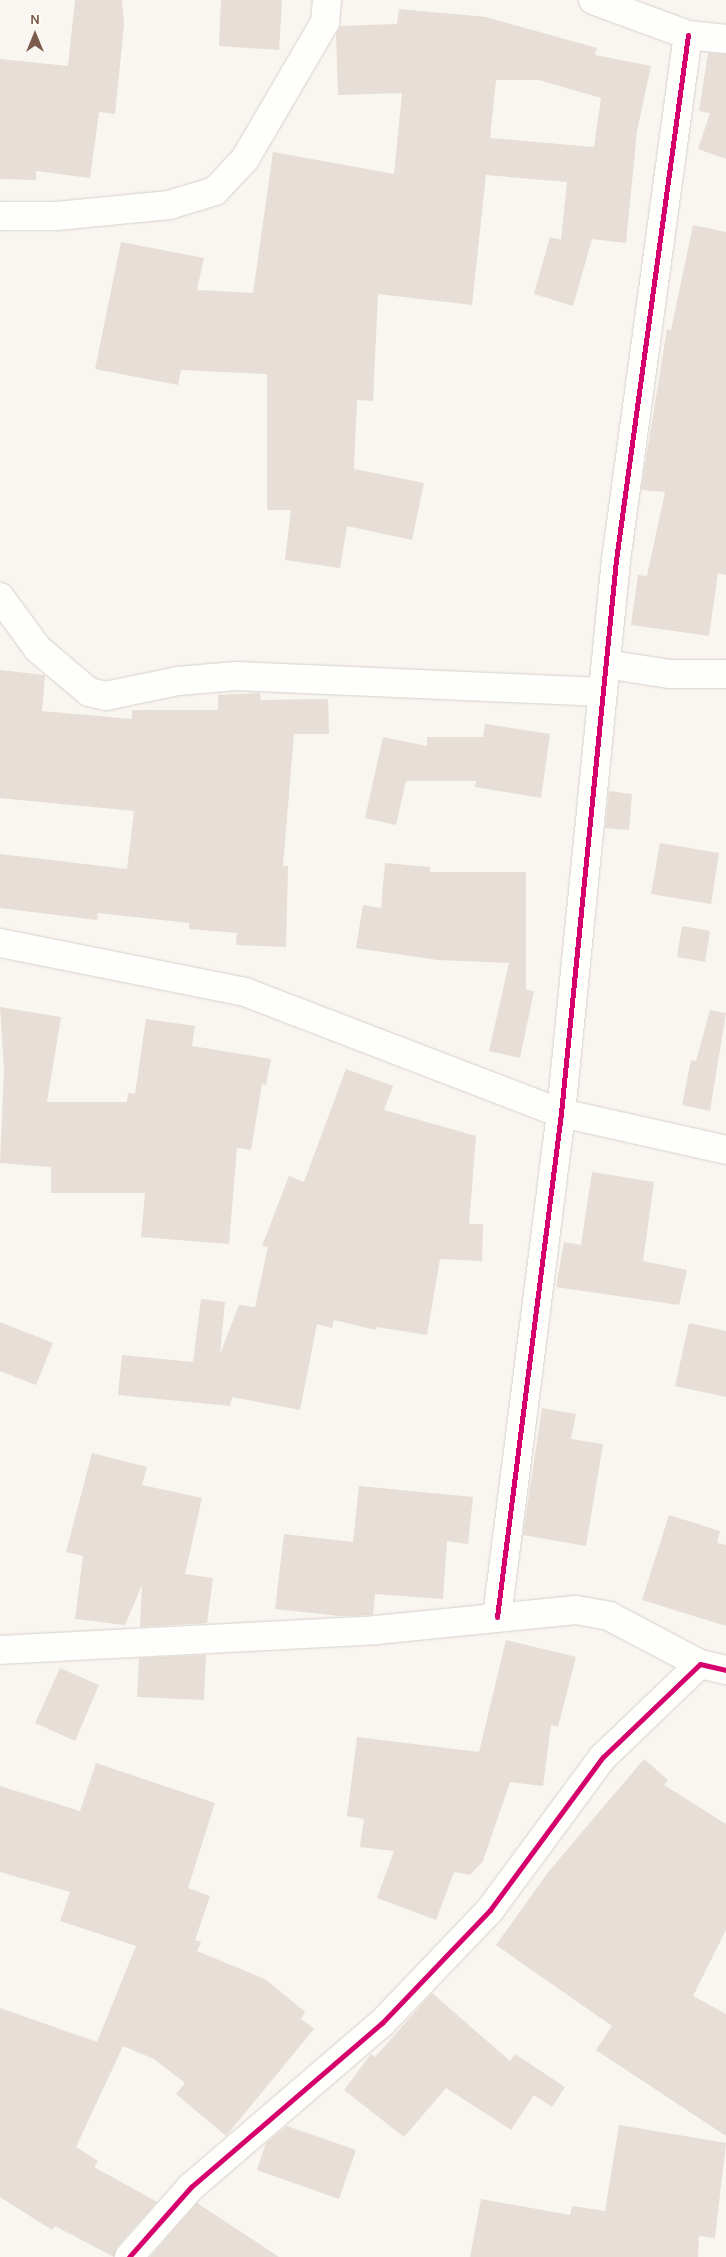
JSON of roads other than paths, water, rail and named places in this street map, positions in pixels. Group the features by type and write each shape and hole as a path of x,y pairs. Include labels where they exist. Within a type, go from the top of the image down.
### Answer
{"street":[{"path":"0,216 57,216 169,205 216,190 246,159 325,22 327,0"},
{"path":"593,0 688,35 726,39"},
{"path":"497,1617 561,1112 606,664 688,35"},
{"path":"0,597 38,649 89,692 106,696 178,681 236,676 603,692"},
{"path":"606,664 670,674 726,674"},
{"path":"0,943 245,992 561,1112 726,1150"},
{"path":"0,1650 376,1630 576,1610 609,1616 713,1667 603,1757 490,1910 388,2016 191,2187 130,2257"}]}
